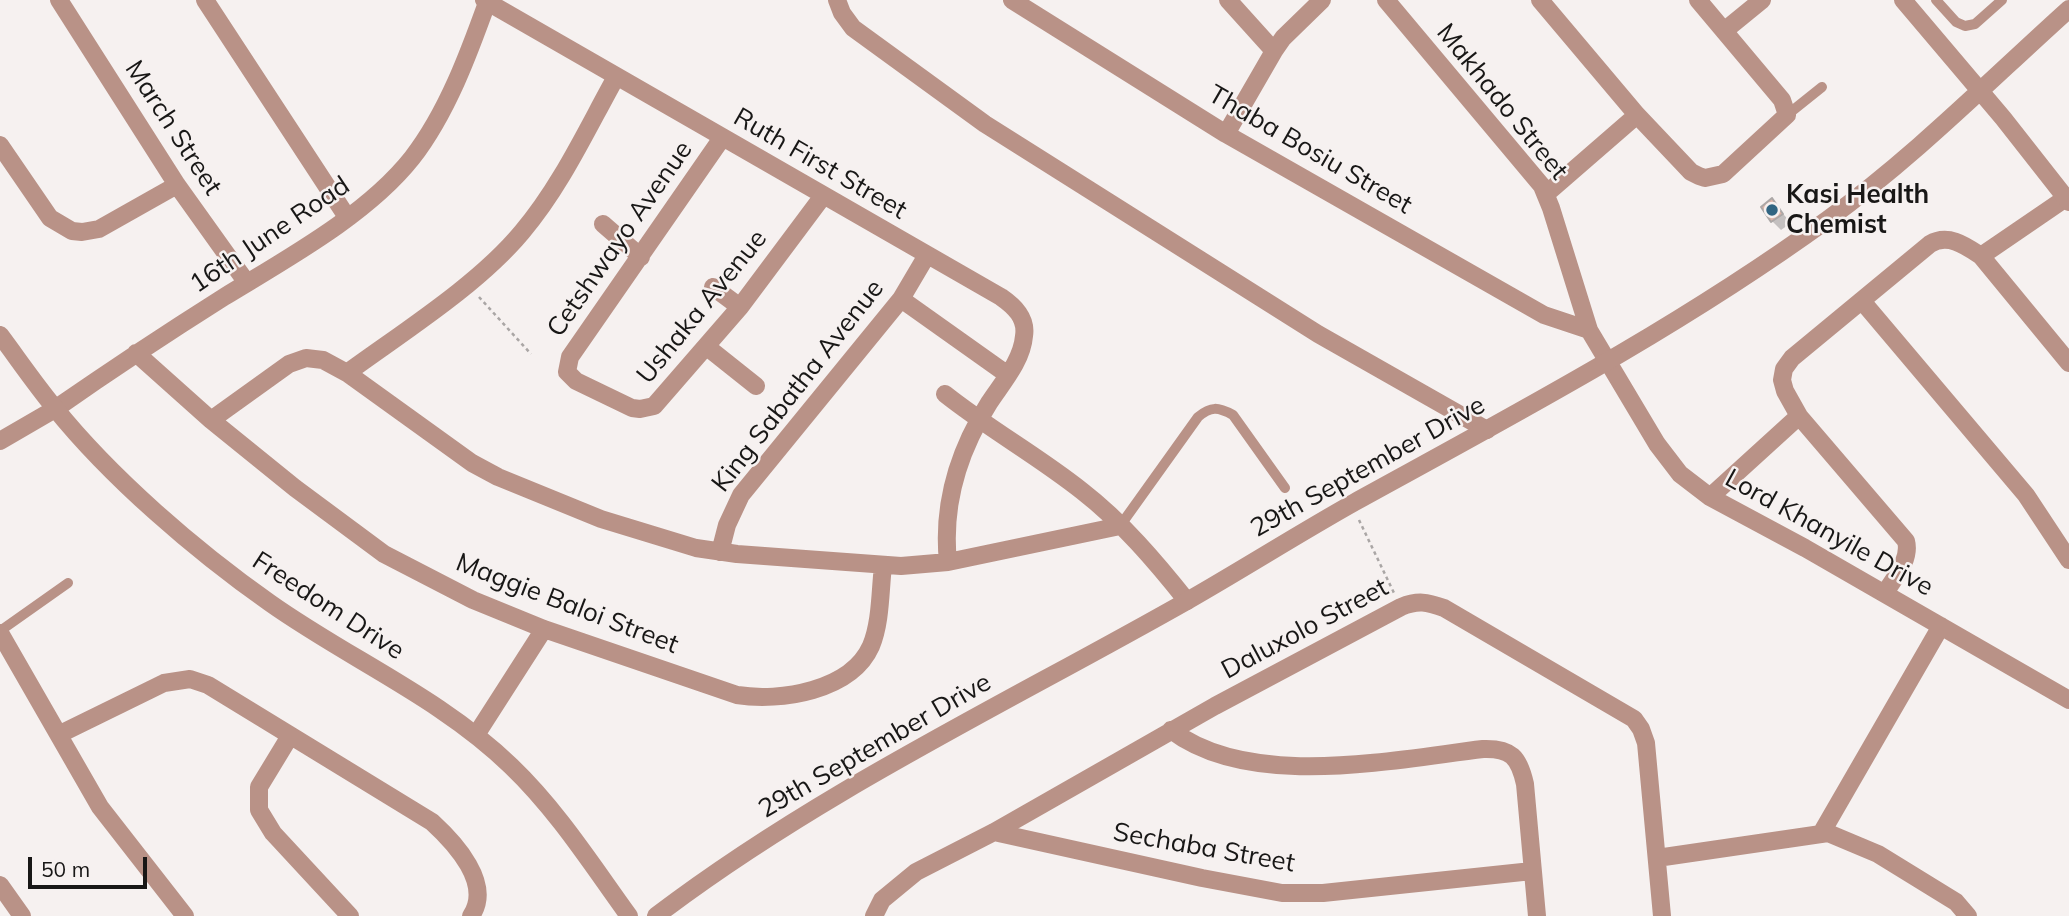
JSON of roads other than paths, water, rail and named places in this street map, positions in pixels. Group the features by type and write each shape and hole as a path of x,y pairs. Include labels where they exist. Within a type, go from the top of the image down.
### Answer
{"street":[{"name":"March Street","path":"59,0 177,186 247,283"},
{"path":"205,0 347,217"},
{"path":"837,0 842,13 853,28 985,124 1318,334 1487,430"},
{"name":"Thaba Bosiu Street","path":"1012,0 1226,134 1544,315 1590,330"},
{"path":"1228,0 1274,51"},
{"path":"1226,134 1283,38 1322,0"},
{"name":"Makhado Street","path":"1386,0 1546,194 1590,330 1609,362"},
{"path":"1540,0 1637,114 1691,172 1706,178 1723,174 1787,115 1782,100 1698,0"},
{"path":"1724,31 1762,0"},
{"path":"1903,0 2067,200 1982,256"},
{"name":"16th June Road","path":"0,441 55,409 136,353 247,283 347,217 386,187 425,140 449,96 486,1"},
{"name":"Ruth First Street","path":"486,1 1001,297 1019,314 1025,329 1024,336 1008,375 979,422 951,489 946,525 948,562"},
{"name":"29th September Drive","path":"656,916 720,868 811,810 1609,362 1776,257 1903,161 2069,9"},
{"path":"347,373 467,284 505,251 537,213 616,77"},
{"path":"1546,194 1637,114"},
{"name":"Cetshwayo Avenue","path":"567,372 570,357 722,138"},
{"path":"0,145 50,218 72,230 82,232 99,229 177,186"},
{"name":"Ushaka Avenue","path":"567,372 576,381 632,408 647,408 660,402 740,307 823,196"},
{"path":"603,225 641,257"},
{"path":"1885,593 1905,559 1908,547 1906,541 1799,416 1784,391 1782,380 1784,369 1792,358 1930,244 1940,239 1954,241 1982,256 2069,363"},
{"name":"King Sabatha Avenue","path":"720,552 727,525 741,495 901,299 927,255"},
{"path":"713,288 740,307"},
{"path":"901,299 1008,375"},
{"path":"1862,301 2026,495 2069,560"},
{"name":"Freedom Drive","path":"0,335 55,409 159,514 237,579 305,626 444,711 511,765 545,802 629,916"},
{"path":"707,347 756,386"},
{"name":"Maggie Baloi Street","path":"136,353 211,420 295,488 384,554 473,600 544,629 737,695 755,698 795,696 824,685 857,666 866,656 875,632 883,566"},
{"path":"211,420 296,360 314,357 323,359 347,373 447,446 498,477 635,531 696,548 883,566 948,562 1120,526"},
{"name":"Lord Khanyile Drive","path":"1609,362 1657,444 1680,474 1710,497 1885,593 2069,700"},
{"path":"945,394 979,422 1064,477 1092,499 1156,562 1187,600"},
{"path":"1710,497 1799,416"},
{"name":"Daluxolo Street","path":"874,916 882,900 916,872 994,832 1171,730 1401,607 1414,601 1422,601 1444,608 1634,719 1646,743 1662,916"},
{"path":"1822,832 1941,626"},
{"path":"476,735 544,629"},
{"path":"0,632 111,823 185,916"},
{"path":"60,734 164,683 181,679 208,685 410,807 443,832 477,883 478,903 471,916"},
{"path":"1171,730 1199,748 1237,759 1312,767 1483,749 1502,750 1511,754 1523,774 1537,916"},
{"path":"290,736 260,788 259,810 273,833 350,916"},
{"name":"Sechaba Street","path":"994,832 1282,893 1323,893 1532,871"},
{"path":"1657,858 1822,832 1837,835 1878,854 1956,902 1968,916"},
{"path":"0,885 22,916"}],"lane":[{"path":"1936,0 1956,22 1965,26 1975,24 2002,0"},
{"path":"1787,115 1822,87"},
{"path":"1120,526 1198,416 1209,408 1220,408 1233,415 1285,488"},
{"path":"0,632 68,583"}],"place":[{"name":"Kasi Health Chemist","path":"1772,210"}]}
